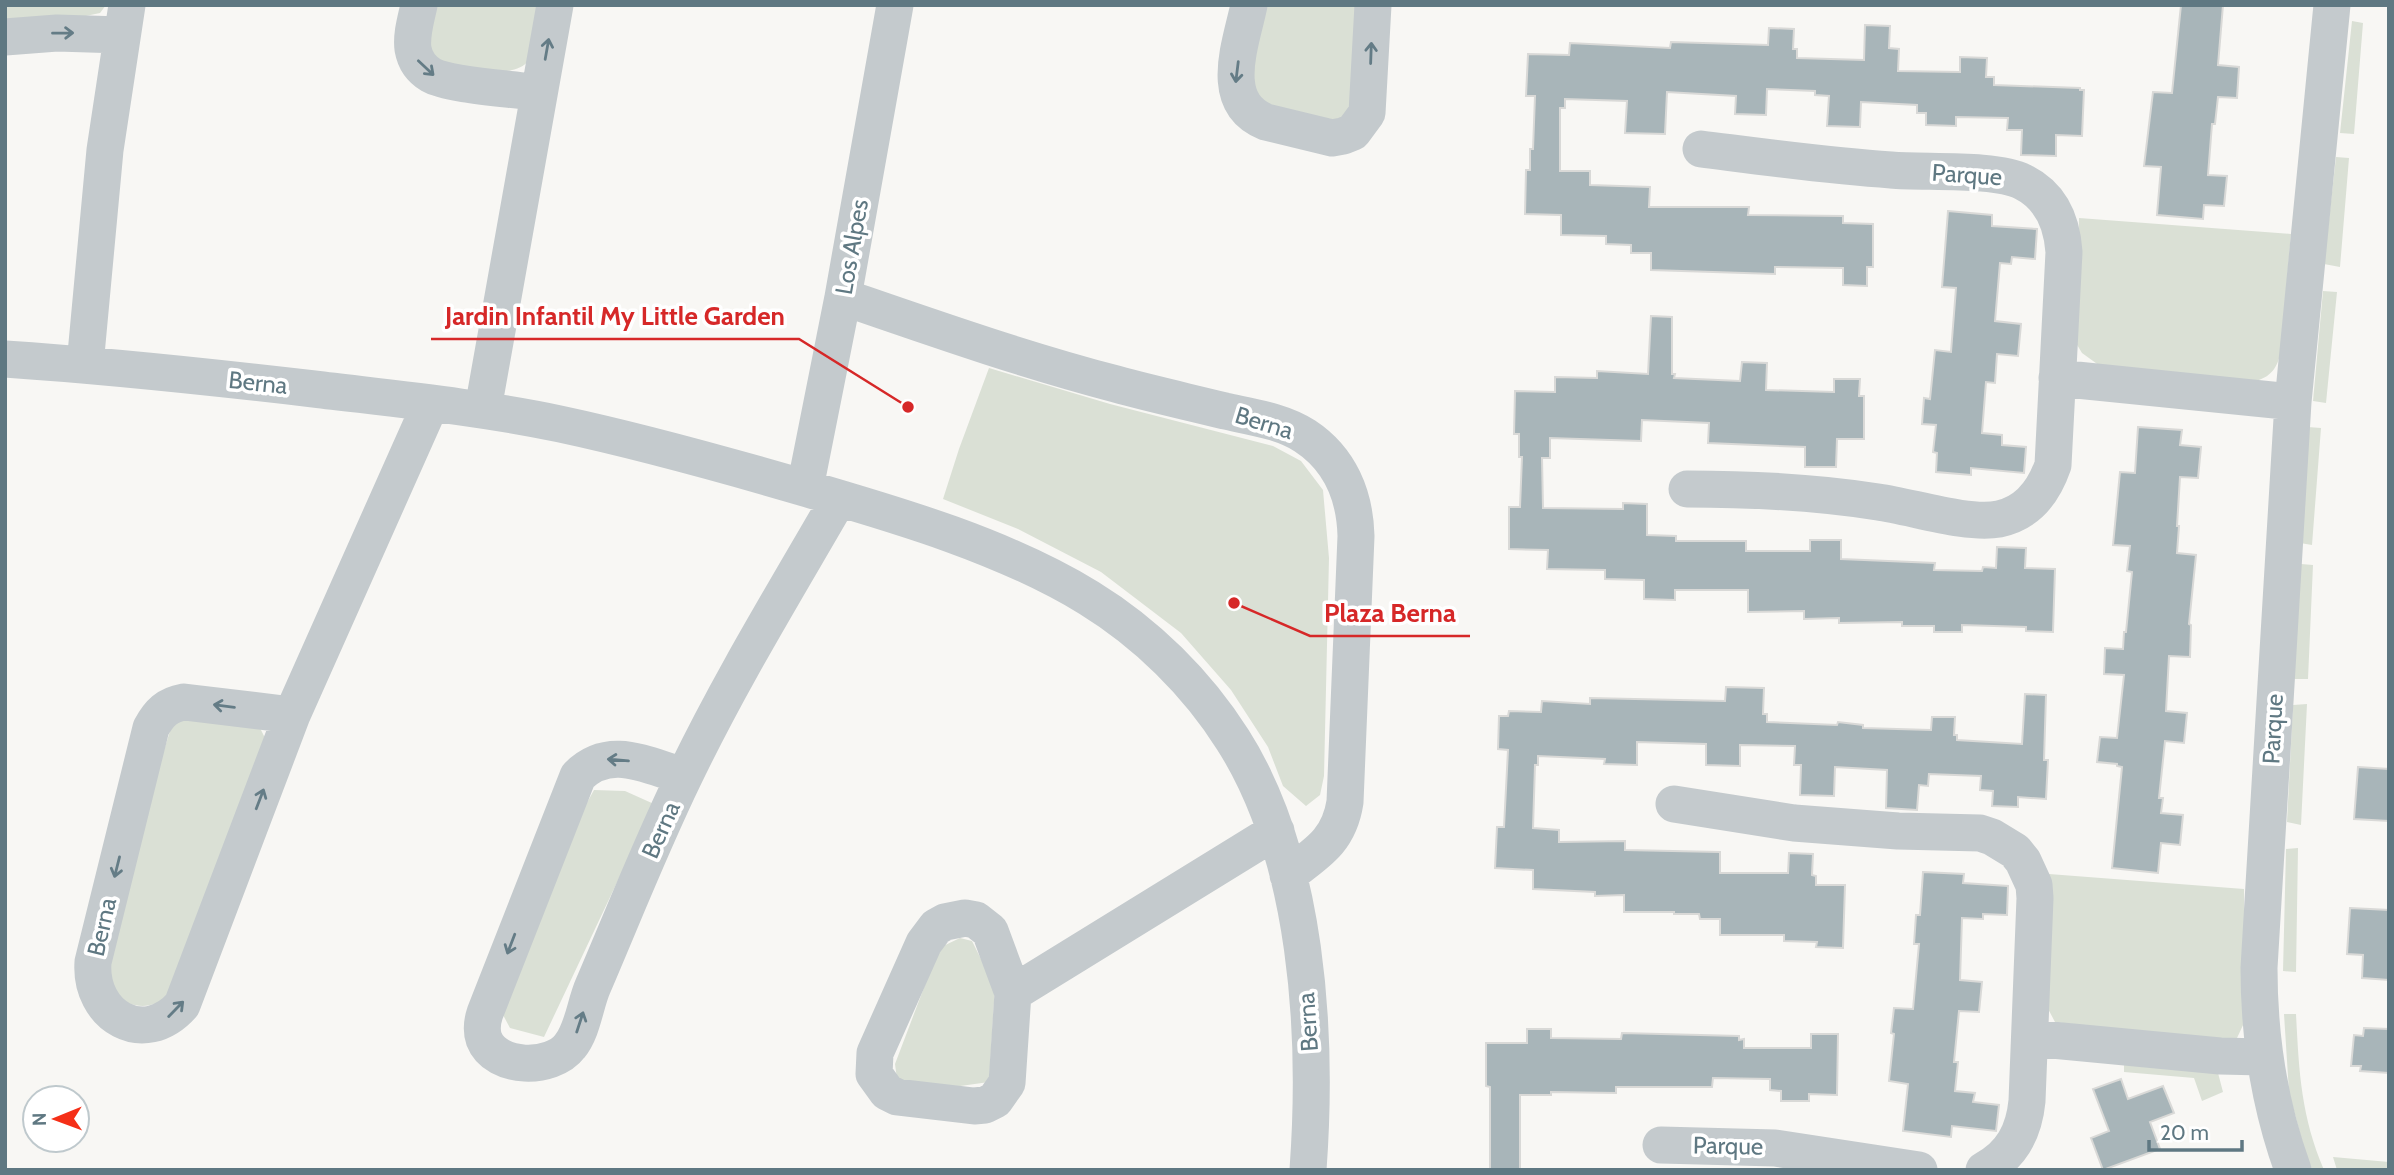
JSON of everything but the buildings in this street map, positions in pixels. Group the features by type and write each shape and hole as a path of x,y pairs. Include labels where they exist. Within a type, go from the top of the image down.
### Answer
{"street":[{"path":"419,5 413,50 416,60 429,74 446,80 539,93"},
{"path":"483,409 555,5"},
{"name":"Los Alpes","path":"822,493 843,298 895,5"},
{"path":"1249,5 1235,80 1241,104 1256,118 1266,122 1332,138 1353,132 1367,113 1373,5"},
{"name":"Parque","path":"2293,1170 2271,1098 2263,1057 2259,968 2293,401 2332,5"},
{"path":"5,37 58,33 124,20 105,150 85,365"},
{"name":"Parque","path":"1687,489 1800,492 1882,502 1970,519 2001,518 2029,505 2040,494 2053,465 2063,237 2053,210 2034,189 2007,176 1867,168 1701,149"},
{"name":"Berna","path":"843,298 1048,365 1287,426 1319,447 1334,463 1352,499 1356,536 1345,802 1342,818 1330,842 1288,875"},
{"name":"Berna","path":"6,360 85,365 431,402 483,409 634,441 822,493 962,539 1088,597 1160,652 1213,712 1234,740 1251,771 1276,831 1299,931 1310,1043 1308,1170"},
{"path":"2057,378 2293,401"},
{"name":"Berna","path":"292,715 184,702 167,708 157,716 151,728 93,962 97,995 113,1015 124,1021 150,1024 163,1021 182,1005 292,715 431,402"},
{"name":"Berna","path":"684,776 618,758 596,762 578,776 485,1013 483,1036 487,1046 495,1054 504,1059 536,1063 549,1061 570,1046 590,992 684,776 776,608 822,493"},
{"path":"1674,804 1844,828 1980,834 2004,843 2023,861 2034,885 2025,1121 2010,1151 1984,1170"},
{"path":"1013,993 1276,831"},
{"path":"965,918 984,925 994,939 1013,993 1007,1083 995,1100 974,1106 910,1100 887,1092 878,1084 874,1074 875,1053 924,943 936,927 945,922 965,918"},
{"path":"2030,1038 2220,1056 2263,1057"},
{"name":"Parque","path":"1661,1145 1775,1148 1919,1170"}],"shaded area":[{"path":"5,5 106,5 100,13 76,18 5,21"},
{"path":"434,5 540,5 535,42 529,60 521,67 500,72 439,64 427,42"},
{"path":"1265,5 1358,5 1349,117 1335,122 1263,106 1250,85"},
{"path":"2352,21 2363,23 2354,134 2340,133"},
{"path":"2336,157 2349,158 2340,267 2324,264"},
{"path":"2079,218 2291,234 2281,348 2274,369 2256,381 2100,366 2082,353 2076,343"},
{"path":"2323,291 2337,292 2326,403 2313,401"},
{"path":"989,368 1110,404 1273,446 1301,461 1323,490 1329,558 1324,776 1320,795 1306,806 1283,786 1268,747 1231,690 1181,633 1101,572 1018,529 943,499"},
{"path":"2308,427 2321,428 2312,545 2300,543"},
{"path":"2301,564 2313,565 2308,679 2294,679"},
{"path":"2307,704 2301,825 2287,822 2293,705"},
{"path":"177,717 259,726 265,738 171,997 142,1006 113,996 107,962 142,819 171,728"},
{"path":"594,790 625,791 654,804 544,1037 510,1028 502,1013 574,826"},
{"path":"2298,848 2296,972 2283,971 2286,849"},
{"path":"2049,874 2244,889 2244,1023 2237,1038 2229,1042 2055,1022 2046,1005 2045,995"},
{"path":"960,938 972,941 995,987 989,1082 946,1088 897,1079 895,1064 939,948"},
{"path":"2284,1014 2296,1014 2300,1075 2306,1112 2324,1170 2312,1170 2289,1092"},
{"path":"2124,1063 2218,1073 2223,1092 2202,1101 2194,1078 2124,1072"},
{"path":"2333,1157 2389,1162 2389,1170 2337,1170"}],"place":[{"name":"Jardin Infantil My Little Garden","path":"908,407"},
{"name":"Plaza Berna","path":"1234,603"}]}
